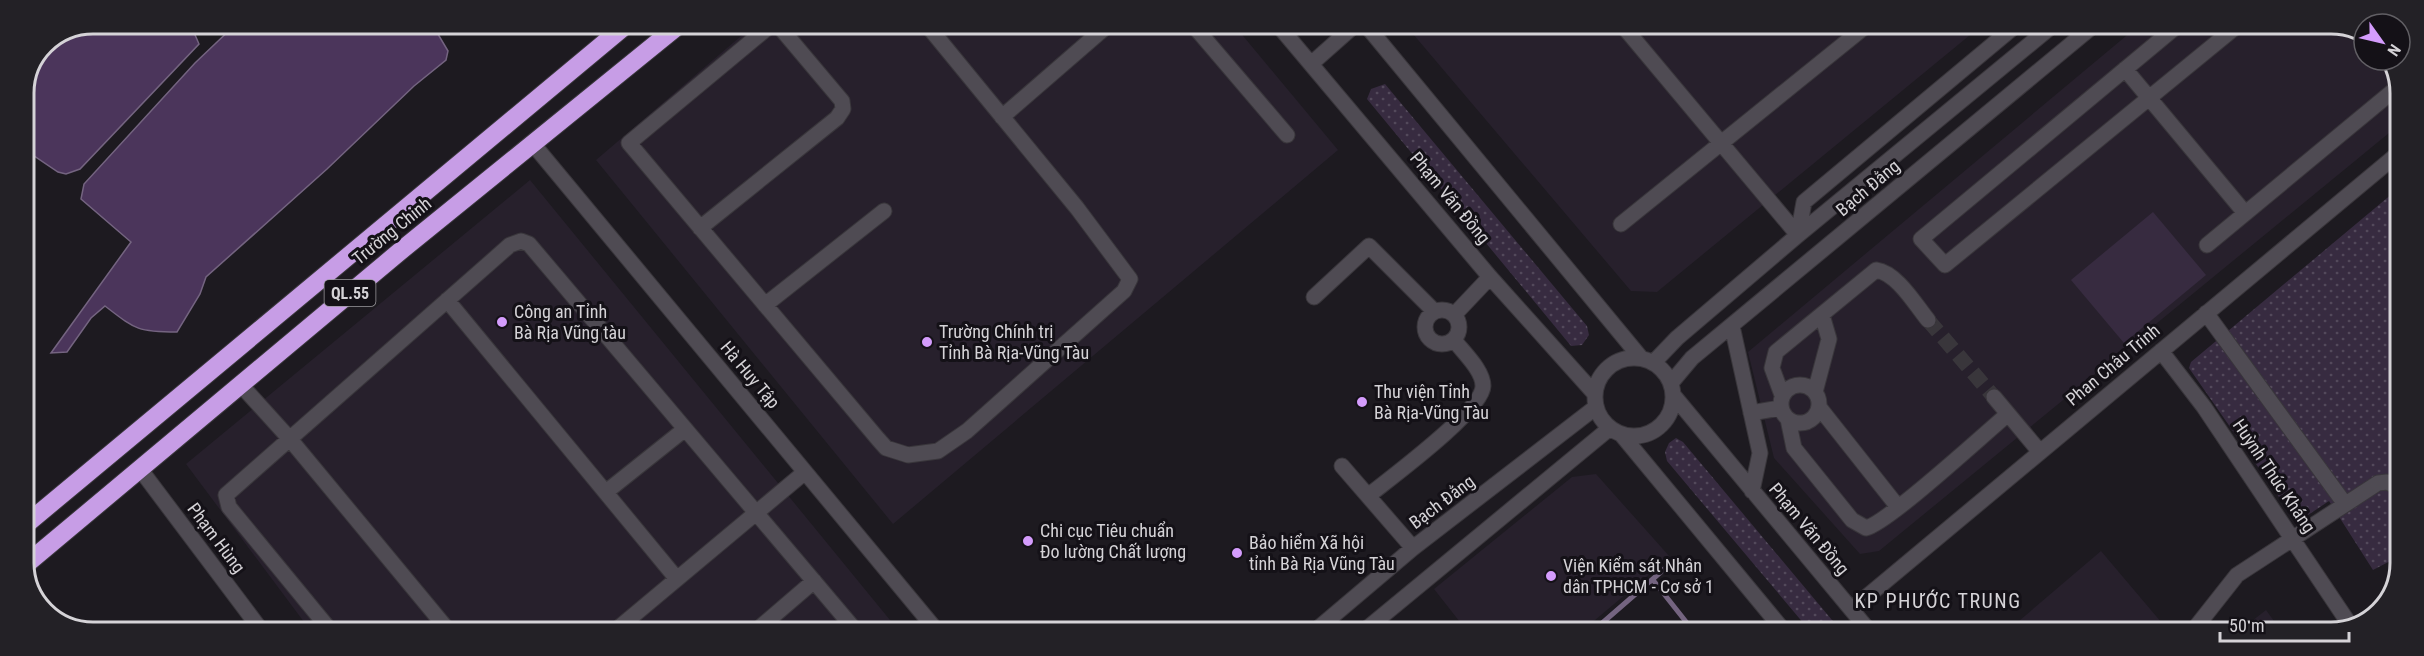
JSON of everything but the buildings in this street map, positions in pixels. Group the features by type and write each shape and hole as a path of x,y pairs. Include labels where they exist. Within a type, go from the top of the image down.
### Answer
{"highway":[{"name":"Trường Chinh","path":"35,517 615,34"},
{"name":"Trường Chinh","path":"35,557 668,34"},
{"path":"122,445 140,469"}],"street":[{"path":"760,34 629,143 886,448 908,455 938,451 967,431 1124,291 1130,279 1113,254 937,34"},
{"path":"700,228 837,118 843,109 842,101 786,34"},
{"path":"1002,117 1098,34"},
{"path":"1201,34 1287,135"},
{"name":"Phạm Văn Đồng","path":"1286,34 1595,401"},
{"path":"1311,64 1345,34"},
{"path":"1374,34 1647,360 1664,371 1672,389 1669,414 1657,429 1646,435 1615,431 1375,622"},
{"path":"1630,34 1798,235"},
{"path":"1621,225 1856,34"},
{"name":"Bạch Đằng","path":"1798,235 1804,202 2005,34"},
{"name":"Bạch Đằng","path":"1647,360 1677,338 2042,34"},
{"name":"Bạch Đằng","path":"1672,389 1692,358 2083,34"},
{"path":"2167,34 1922,239 1945,265 2227,34"},
{"path":"2125,69 2245,213"},
{"path":"2207,245 2389,94"},
{"name":"Hà Huy Tập","path":"533,144 930,622"},
{"name":"Phan Châu Trinh","path":"1852,609 2389,161"},
{"path":"765,305 884,211"},
{"path":"323,622 229,507 225,499 228,490 510,245 521,241 529,244 849,622"},
{"path":"1314,297 1370,246 1434,311"},
{"path":"1928,320 1893,278 1884,271 1876,270 1776,352 1772,368 1794,448 1852,520 1866,528 1873,526 2008,414"},
{"path":"1454,315 1490,277"},
{"path":"447,300 677,579"},
{"path":"1444,310 1454,315 1459,330 1454,340 1439,345 1428,338 1424,326 1434,311 1444,310"},
{"path":"2206,313 2345,504"},
{"path":"1822,315 1829,339 1815,392 1819,407 1898,507"},
{"path":"1732,326 1760,453 1752,491"},
{"path":"1368,496 1453,426 1479,400 1484,388 1482,379 1454,340"},
{"name":"Huỳnh Thúc Kháng","path":"2161,351 2204,407 2346,619"},
{"path":"1647,360 1628,358 1616,362 1605,370 1598,381 1595,401 1615,431 1776,622"},
{"path":"1783,407 1792,386 1799,384 1815,392"},
{"path":"241,385 289,438 440,622"},
{"name":"Phạm Văn Đồng","path":"1672,389 1752,491 1862,622"},
{"path":"1994,397 2040,452"},
{"name":"Bạch Đằng","path":"1326,622 1595,401"},
{"path":"1751,412 1783,407"},
{"path":"1783,407 1793,423 1807,422 1817,413 1819,407"},
{"path":"606,492 685,429"},
{"path":"1342,466 1413,548"},
{"name":"Phạm Hùng","path":"140,469 255,622"},
{"path":"626,622 806,472"},
{"path":"2200,622 2237,575 2378,483 2390,483"},
{"path":"765,622 814,581"}],"shaded area":[{"path":"93,34 195,34 199,44 80,169 66,174 58,172 34,156 34,93 39,71 52,52 71,39"},
{"path":"225,34 438,34 448,51 446,60 414,86 327,169 206,277 200,294 177,332 137,328 105,306 91,318 67,352 51,353 131,242 81,199 84,184 195,63"},
{"name":"Trường Chính trị Tỉnh Bà Rịa-Vũng Tàu","path":"743,34 1241,34 1338,150 893,524 596,160"},
{"path":"1413,34 1971,34 1657,292 1631,291"},
{"path":"2128,34 2338,35 2352,39 2352,72 2385,72 2389,89 2389,133 1879,551 1860,554 1774,458 1748,352"},
{"path":"1385,84 1587,326 1589,335 1582,345 1571,346 1367,99 1371,89"},
{"name":"Công an Tỉnh Bà Rịa Vũng tàu","path":"530,180 892,622 304,622 186,464"},
{"path":"2389,196 2390,561 2373,570 2329,501 2302,519 2295,520 2189,368 2191,362"},
{"path":"2153,212 2206,275 2124,343 2071,280"},
{"path":"1676,438 1683,442 1834,622 1802,622 1667,461 1665,452 1669,443"},
{"path":"1596,474 1670,557 1593,622 1460,622 1434,589 1572,477"},
{"path":"2101,551 2161,622 2018,622"},
{"path":"2266,610 2275,622 2251,622"}],"waterway":[{"path":"1603,622 1677,558"},
{"path":"1653,580 1686,622"}],"tunnel":[{"path":"1928,320 1994,397"}],"place":[{"name":"Công an Tỉnh Bà Rịa Vũng tàu","path":"502,322"},
{"name":"Trường Chính trị Tỉnh Bà Rịa-Vũng Tàu","path":"927,342"},
{"name":"Thư viện Tỉnh Bà Rịa-Vũng Tàu","path":"1362,402"},
{"name":"Chi cục Tiêu chuẩn Đo lường Chất lượng","path":"1028,541"},
{"name":"Bảo hiểm Xã hội tỉnh Bà Rịa Vũng Tàu","path":"1237,553"},
{"name":"Viện Kiểm sát Nhân dân TPHCM - Cơ sở 1","path":"1551,576"}],"district":[{"name":"KP PHƯỚC TRUNG","path":"1938,601"}]}
